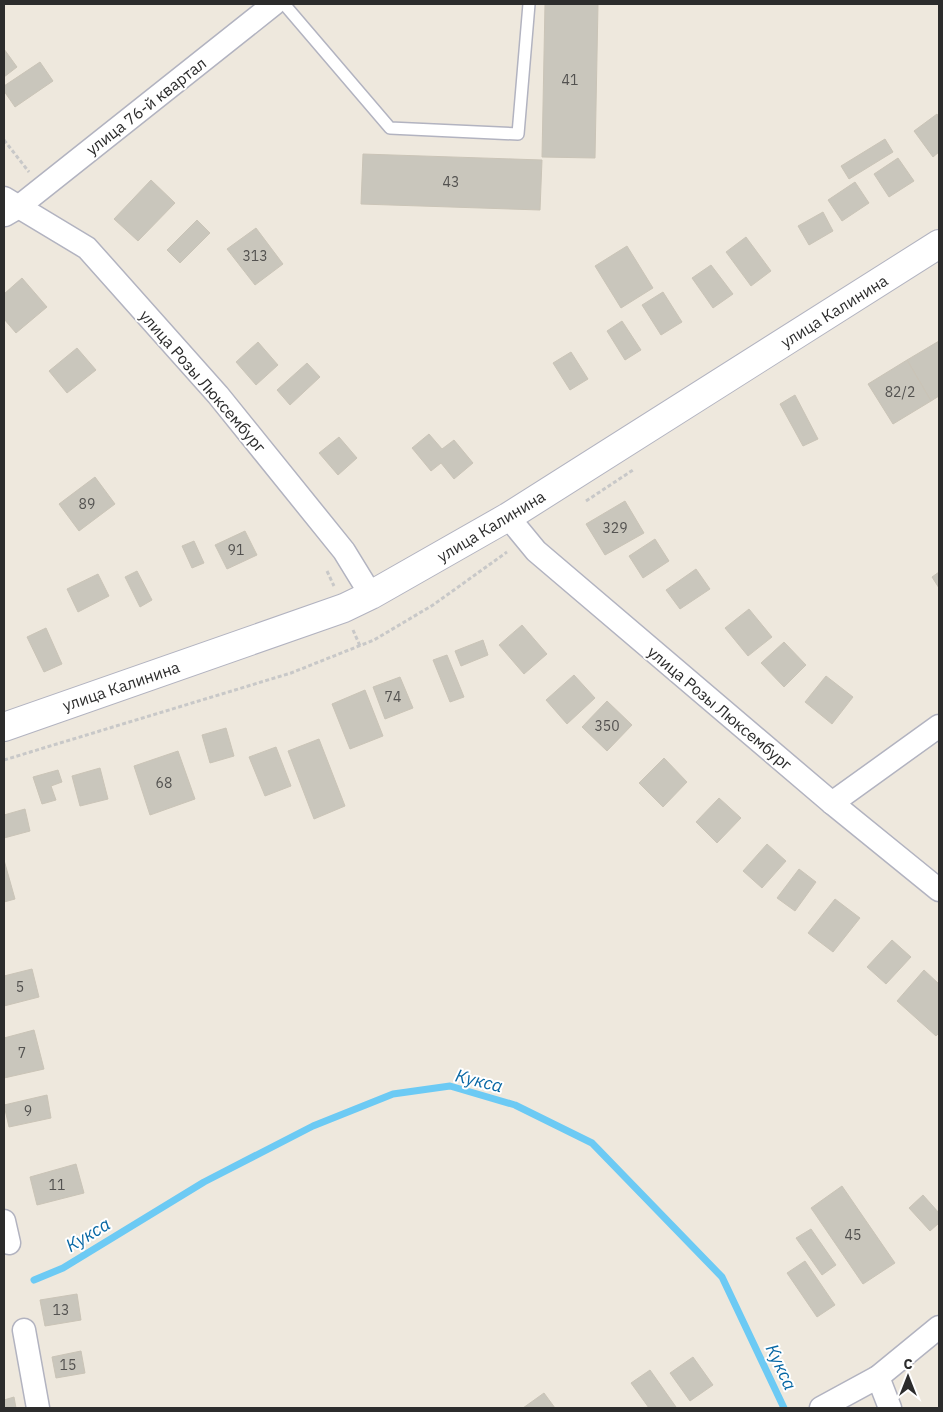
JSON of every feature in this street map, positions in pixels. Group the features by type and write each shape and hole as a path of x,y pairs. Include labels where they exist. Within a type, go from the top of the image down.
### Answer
{"street":[{"name":"улица 76-й квартал","path":"8,207 274,4"},
{"name":"улица Розы Люксембург","path":"8,207 87,248 242,425 344,551 371,595"},
{"name":"улица Калинина","path":"4,727 344,608 371,595 508,517 939,244"},
{"name":"улица Розы Люксембург","path":"508,517 536,552 832,803 939,890"},
{"path":"832,803 939,726"},
{"path":"822,1408 878,1378 939,1327"},
{"path":"24,1330 38,1408"},
{"path":"878,1378 890,1408"}],"lane":[{"path":"284,4 390,128 518,134 529,4"}],"building":[{"path":"545,4 598,4 595,158 542,157"},
{"path":"4,49 17,67 4,77"},
{"path":"40,62 53,81 15,107 4,91 4,86"},
{"path":"937,114 939,118 939,152 933,157 914,131"},
{"path":"885,139 893,152 849,179 841,166"},
{"path":"363,154 542,160 540,210 361,204"},
{"path":"898,158 914,181 889,197 874,174"},
{"path":"151,180 175,203 138,241 114,219"},
{"path":"855,182 869,203 842,221 828,200"},
{"path":"823,212 833,231 809,245 798,226"},
{"path":"197,220 210,233 180,263 167,250"},
{"path":"256,228 283,264 255,285 227,249"},
{"path":"746,237 771,271 751,286 726,252"},
{"path":"627,246 653,288 621,308 595,266"},
{"path":"711,265 733,294 713,308 692,278"},
{"path":"22,278 47,307 16,333 4,319 4,294"},
{"path":"663,292 682,322 661,335 642,305"},
{"path":"622,321 641,350 625,360 607,331"},
{"path":"939,341 939,396 931,401 907,360"},
{"path":"258,342 278,365 256,385 236,362"},
{"path":"77,348 96,370 67,393 49,371"},
{"path":"571,352 588,379 570,390 553,363"},
{"path":"907,360 931,401 893,424 868,384"},
{"path":"307,363 320,377 290,405 277,390"},
{"path":"795,395 818,439 803,446 780,404"},
{"path":"429,434 442,449 454,440 473,463 454,479 441,463 431,471 412,448"},
{"path":"339,437 357,458 338,475 319,453"},
{"path":"95,477 115,504 79,531 59,504"},
{"path":"625,501 644,533 605,555 586,524"},
{"path":"245,531 257,555 227,569 215,545"},
{"path":"655,539 669,561 643,578 629,556"},
{"path":"194,541 204,563 192,568 182,546"},
{"path":"696,569 710,589 680,609 666,590"},
{"path":"137,571 152,600 140,607 125,577"},
{"path":"939,572 939,588 932,577"},
{"path":"98,574 109,596 78,612 67,589"},
{"path":"749,609 772,637 748,656 725,628"},
{"path":"522,625 547,654 524,674 499,645"},
{"path":"46,628 62,664 44,672 27,637"},
{"path":"483,640 488,655 461,666 455,651"},
{"path":"784,642 806,665 784,687 761,663"},
{"path":"447,655 464,697 450,702 433,660"},
{"path":"574,675 595,698 567,724 546,700"},
{"path":"826,676 853,697 832,724 805,702"},
{"path":"400,677 413,708 385,719 373,687"},
{"path":"365,690 383,736 350,749 332,704"},
{"path":"607,701 632,725 607,751 582,727"},
{"path":"226,728 234,756 210,763 202,735"},
{"path":"319,739 345,806 314,819 288,751"},
{"path":"276,747 291,786 265,796 249,757"},
{"path":"178,751 195,799 150,815 134,766"},
{"path":"664,758 687,782 663,807 639,783"},
{"path":"100,768 108,799 80,806 72,776"},
{"path":"58,770 62,782 51,786 56,800 42,804 33,777"},
{"path":"719,798 741,818 717,843 696,822"},
{"path":"25,809 30,831 4,838 4,815"},
{"path":"767,844 786,861 762,888 743,871"},
{"path":"4,860 15,899 4,902"},
{"path":"799,869 816,882 795,911 777,898"},
{"path":"835,899 860,918 833,952 808,933"},
{"path":"892,940 911,957 886,984 867,967"},
{"path":"32,969 39,997 4,1006 4,976"},
{"path":"924,970 939,984 939,1033 936,1036 897,1001"},
{"path":"34,1030 44,1069 4,1078 4,1038"},
{"path":"47,1095 51,1118 9,1127 4,1105"},
{"path":"76,1164 84,1193 37,1205 30,1177"},
{"path":"842,1186 895,1263 863,1284 811,1208"},
{"path":"923,1195 939,1213 939,1223 930,1231 909,1208"},
{"path":"811,1229 836,1265 822,1275 796,1238"},
{"path":"805,1261 835,1305 817,1317 787,1273"},
{"path":"77,1294 81,1320 45,1326 40,1300"},
{"path":"81,1351 85,1373 56,1378 52,1357"},
{"path":"693,1357 713,1385 690,1401 670,1373"},
{"path":"650,1370 676,1407 649,1408 631,1383"},
{"path":"544,1393 555,1408 523,1408"},
{"path":"14,1397 16,1408 4,1408 4,1400"}],"waterway":[{"name":"Кукса","path":"34,1280 63,1268 204,1182 313,1126 393,1094 450,1086 515,1105 592,1143 722,1277 784,1408"}]}
